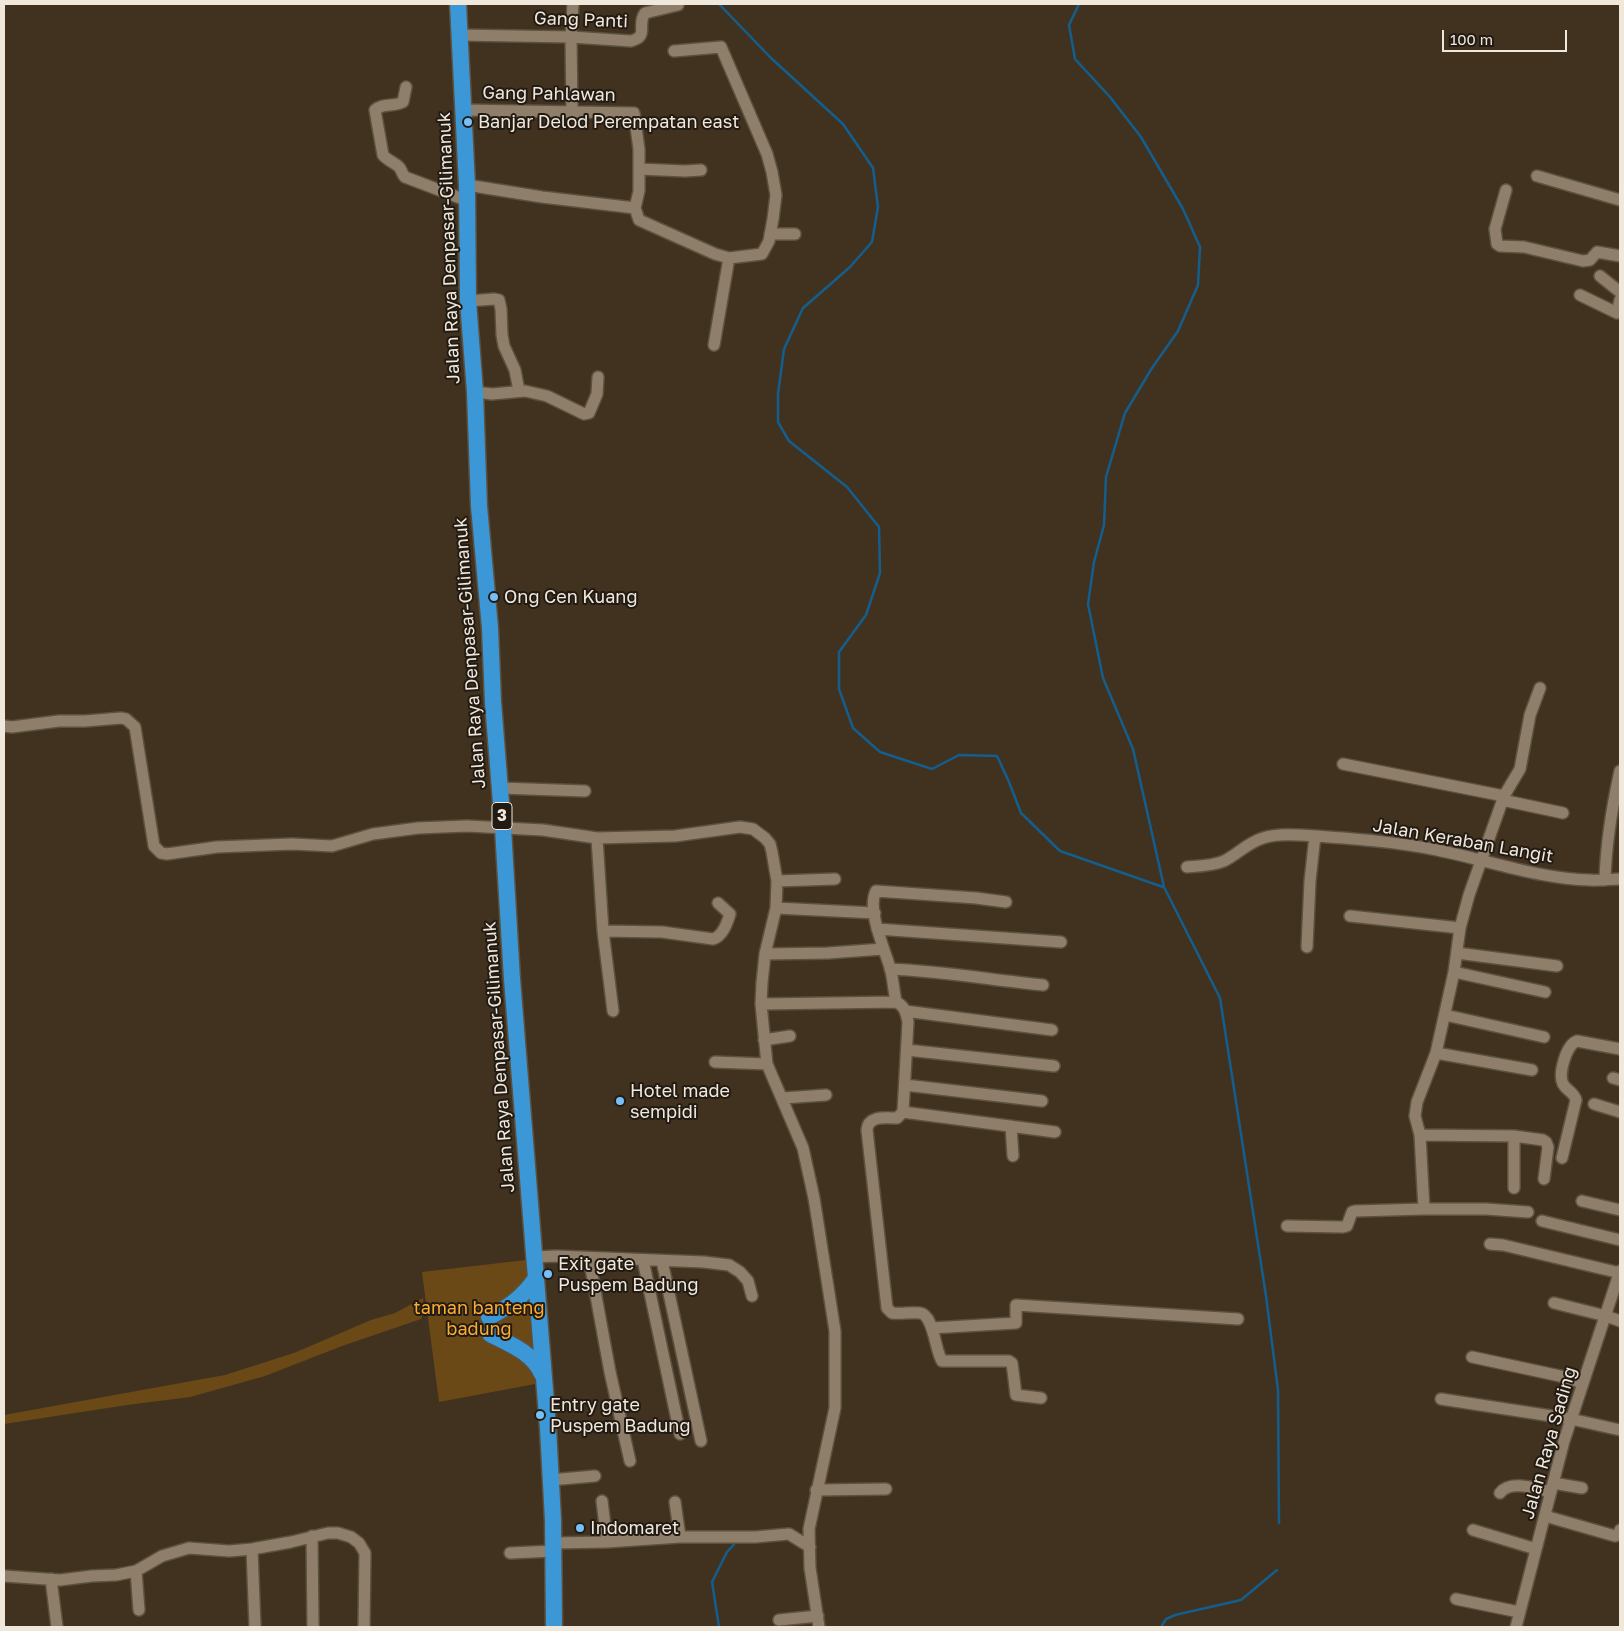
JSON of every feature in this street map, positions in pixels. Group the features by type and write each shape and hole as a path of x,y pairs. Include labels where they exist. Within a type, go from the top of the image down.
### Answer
{"highway":[{"name":"Jalan Raya Denpasar-Gilimanuk","path":"458,4 468,193 468,301 479,506 490,628 493,702 512,980 544,1378 553,1547 554,1627"},
{"path":"489,1317 517,1301 527,1292 536,1278"},
{"path":"490,1334 529,1356 539,1367 544,1378"}],"street":[{"path":"572,4 572,112"},
{"name":"Gang Panti","path":"460,35 571,37 631,41 642,34 642,18 645,13 678,5"},
{"path":"674,51 721,47 767,154 772,172 776,196 769,241 762,254 730,258 715,254 639,220 635,208 639,191 639,169 701,170"},
{"path":"406,87 404,102 397,105 382,106 375,110 382,155 398,166 405,177 468,193 542,198 635,208"},
{"name":"Gang Pahlawan","path":"464,110 634,113 639,149 639,169"},
{"path":"1537,176 1620,200"},
{"path":"1506,190 1495,229 1497,244 1500,246 1524,247 1587,262 1597,252 1620,256"},
{"path":"770,234 795,234"},
{"path":"714,345 730,258"},
{"path":"1600,276 1620,292"},
{"path":"1580,295 1617,313 1620,300"},
{"path":"468,301 498,300 503,341 515,370 519,391"},
{"path":"474,392 492,394 526,391 548,396 584,414 589,413 597,394 598,377"},
{"path":"1424,1209 1420,1135 1414,1116 1417,1102 1436,1053 1458,953 1460,928 1480,859 1503,798 1520,769 1530,715 1540,688"},
{"path":"4,726 59,721 85,722 121,718 130,722 135,727 154,846 158,851 167,854 218,847 292,844 332,846 374,834 418,828 467,826 543,830 597,838 675,836 740,827 753,829 765,838 770,844 777,881 776,908 765,954 761,1004 767,1064 803,1148 814,1198 835,1330 835,1408 809,1529 812,1587 818,1622 779,1620"},
{"path":"1343,764 1503,798 1563,813"},
{"path":"1600,880 1616,813 1620,771"},
{"path":"500,788 585,791"},
{"name":"Jalan Keraban Langit","path":"1187,867 1207,866 1225,860 1249,843 1264,837 1273,835 1315,836 1401,844 1480,859 1517,869 1600,880 1620,879"},
{"path":"1307,947 1310,881 1315,836"},
{"path":"597,838 603,931 613,1011"},
{"path":"777,881 836,879"},
{"path":"896,1002 890,969 877,929 874,894 876,891 1006,902"},
{"path":"603,931 662,932 713,939 722,933 730,914 718,903"},
{"path":"776,908 875,913"},
{"path":"1350,916 1460,928"},
{"path":"877,929 1060,942"},
{"path":"765,954 828,953 883,949"},
{"path":"1458,953 1557,966"},
{"path":"890,969 924,970 989,980 1043,985"},
{"path":"1454,972 1544,992"},
{"path":"761,1004 896,1002 902,1005 908,1022 905,1085 900,1116"},
{"path":"905,1011 1052,1030"},
{"path":"1445,1015 1544,1037"},
{"path":"764,1040 790,1036"},
{"path":"1562,1158 1576,1100 1574,1094 1562,1082 1562,1071 1569,1047 1573,1042 1577,1041 1620,1049"},
{"path":"907,1050 1054,1066"},
{"path":"1436,1053 1532,1070"},
{"path":"715,1062 767,1064"},
{"path":"905,1085 1042,1102"},
{"path":"782,1098 826,1095"},
{"path":"1594,1104 1620,1112"},
{"path":"1042,1398 1016,1395 1012,1363 1009,1361 942,1361 939,1357 932,1328 926,1316 922,1313 892,1313 887,1308 867,1125 870,1121 878,1118 900,1116 1055,1132"},
{"path":"1011,1126 1013,1156"},
{"path":"1420,1135 1514,1136 1546,1142 1548,1147 1544,1179"},
{"path":"1514,1136 1514,1188"},
{"path":"1582,1201 1620,1210"},
{"path":"1288,1226 1343,1228 1346,1226 1352,1212 1486,1209 1528,1212"},
{"path":"1542,1221 1620,1240"},
{"path":"1490,1244 1503,1245 1619,1278"},
{"path":"534,1257 556,1256 704,1262 730,1265 748,1281 752,1296"},
{"path":"589,1258 610,1372 630,1461"},
{"path":"643,1260 680,1434"},
{"path":"662,1261 701,1441"},
{"name":"Jalan Raya Sading","path":"1516,1627 1571,1418 1619,1278"},
{"path":"1554,1303 1620,1321"},
{"path":"932,1328 1016,1323 1016,1305 1238,1319"},
{"path":"1472,1357 1560,1376 1583,1383"},
{"path":"1440,1399 1571,1418 1620,1430"},
{"path":"550,1480 595,1476"},
{"path":"1500,1493 1510,1486 1582,1488"},
{"path":"816,1490 886,1489"},
{"path":"602,1501 607,1542"},
{"path":"675,1502 680,1537"},
{"path":"1546,1516 1615,1536 1619,1535 1620,1530"},
{"path":"1473,1530 1536,1549"},
{"path":"4,1576 60,1580 116,1575 136,1571 162,1556 189,1548 229,1551 291,1542 328,1533 338,1533 351,1537 359,1543 365,1553 364,1627"},
{"path":"510,1553 553,1547 680,1537 741,1537 789,1534 810,1547"},
{"path":"312,1536 313,1627"},
{"path":"252,1548 255,1627"},
{"path":"136,1571 139,1610"},
{"path":"51,1580 57,1627"},
{"path":"1456,1599 1519,1612"}],"green space":[{"name":"taman banteng badung","path":"526,1260 535,1384 439,1402 422,1272"},
{"path":"423,1298 424,1311 421,1319 342,1346 265,1376 190,1397 4,1424 4,1415 225,1375 294,1353 371,1320 395,1313"}],"waterway":[{"path":"719,4 771,58 843,124 873,168 878,207 872,242 850,267 803,308 784,349 778,394 778,422 789,441 847,487 879,527 880,573 866,615 839,652 839,689 853,728 880,752 932,769 959,755 997,756 1021,813 1060,851 1163,887"},
{"path":"1079,4 1069,25 1075,59 1110,97 1141,137 1183,209 1200,247 1198,285 1178,331 1152,368 1125,413 1106,477 1104,525 1094,562 1088,604 1103,678 1133,749 1164,887 1220,998 1266,1296 1278,1390 1279,1523"},
{"path":"719,1627 712,1582 727,1552 737,1541"},
{"path":"1161,1627 1166,1619 1175,1615 1241,1600 1277,1570"}],"place":[{"name":"Banjar Delod Perempatan east","path":"468,122"},
{"name":"Ong Cen Kuang","path":"494,597"},
{"name":"Hotel made sempidi","path":"620,1101"},
{"name":"Exit gate Puspem Badung","path":"548,1274"},
{"name":"Entry gate Puspem Badung","path":"540,1415"},
{"name":"Indomaret","path":"580,1528"}]}
